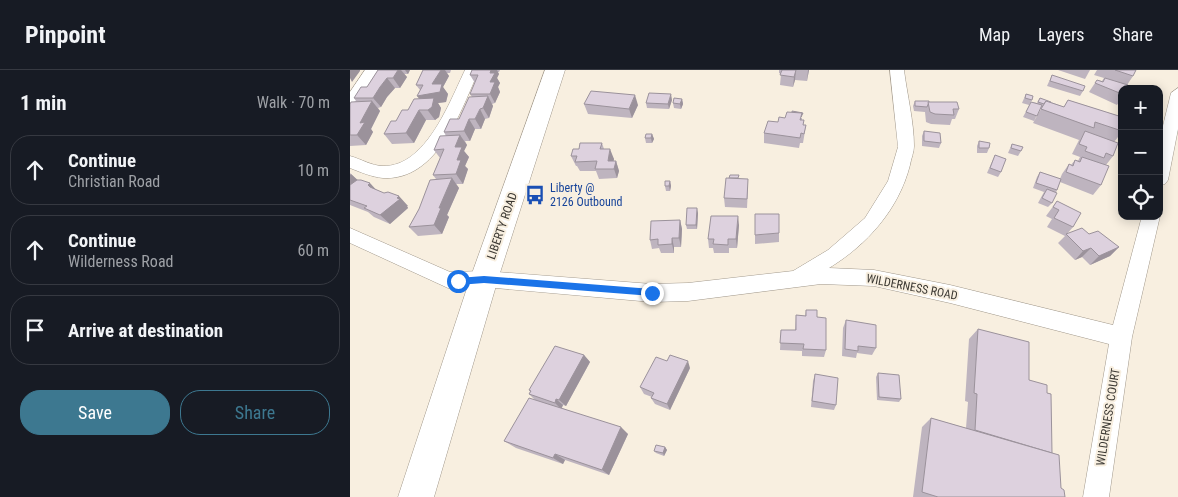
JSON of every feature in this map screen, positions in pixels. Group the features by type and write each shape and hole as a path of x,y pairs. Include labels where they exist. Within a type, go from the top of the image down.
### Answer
{"main road":[{"name":"LIBERTY ROAD","path":"416,497 484,279 555,70"}],"street":[{"path":"350,103 372,70"},
{"path":"350,162 386,172 400,170 413,164 425,154 438,137 472,70"},
{"path":"795,278 835,255 871,224 885,204 897,181 906,147 897,70"},
{"path":"1160,175 1178,93"},
{"path":"1121,337 1150,220"},
{"name":"WILDERNESS ROAD","path":"350,235 448,280 484,279 661,293 740,287 795,278 821,276 874,278 950,294 1121,337"},
{"name":"WILDERNESS COURT","path":"1096,497 1121,337"}],"building":[{"path":"378,70 398,70 393,78 387,78 373,98 354,98 361,87 367,87"},
{"path":"423,70 441,70 432,84 442,84 440,92 417,96 423,85 416,85"},
{"path":"472,70 491,70 490,73 495,73 490,82 495,82 490,94 470,94 478,75 470,75"},
{"path":"782,70 796,70 794,77 780,75"},
{"path":"1115,70 1136,70 1133,76"},
{"path":"1052,75 1085,86 1083,91 1050,81"},
{"path":"1105,78 1128,85 1118,85 1118,92 1095,83 1097,80 1103,82"},
{"path":"591,91 635,95 629,109 584,104"},
{"path":"649,93 671,94 668,104 646,103"},
{"path":"1026,94 1033,96 1032,100 1025,98"},
{"path":"488,96 483,108 480,109 475,119 469,119 464,131 444,132 450,119 459,119 469,97"},
{"path":"434,98 432,107 428,110 419,110 406,133 384,134 391,121 396,121 402,110 408,110 414,99"},
{"path":"674,98 682,99 680,104 673,103"},
{"path":"1040,98 1051,102 1046,101 1044,104 1038,102"},
{"path":"1068,100 1118,116 1118,130 1095,122 1094,128 1041,109 1046,101 1064,107"},
{"path":"372,101 360,123 365,122 357,135 350,135 351,102"},
{"path":"915,101 929,102 927,107 915,106"},
{"path":"928,102 957,102 959,109 953,109 954,115 935,114 930,112"},
{"path":"1031,102 1042,105 1037,116 1026,112"},
{"path":"787,112 802,113 800,120 804,120 803,125 806,125 804,134 801,133 800,138 764,133 768,121 778,122 779,117 785,118"},
{"path":"924,131 940,133 941,143 924,141"},
{"path":"1085,131 1118,143 1113,156 1106,153 1104,158 1085,151 1087,147 1079,144"},
{"path":"646,134 652,134 651,138 645,138"},
{"path":"460,135 455,147 462,147 457,160 461,160 456,174 433,175 444,149 434,150 440,136"},
{"path":"979,141 990,143 989,148 979,148"},
{"path":"580,143 602,143 600,149 610,149 608,161 616,161 614,169 595,169 597,161 575,162 577,156 571,156 573,149 579,149"},
{"path":"1012,144 1023,147 1021,151 1011,148"},
{"path":"995,155 1006,159 1001,172 990,168"},
{"path":"1082,157 1109,166 1101,185 1066,172 1069,164 1073,166 1075,160 1080,162"},
{"path":"1040,172 1061,179 1057,190 1036,183"},
{"path":"730,175 739,175 738,178 729,178"},
{"path":"452,178 434,225 409,227 419,209 430,180"},
{"path":"726,178 748,179 747,199 724,198"},
{"path":"357,180 370,183 368,185 370,187 384,193 388,192 399,196 397,198 400,199 380,215 364,208 367,206 350,200 350,185"},
{"path":"665,181 670,181 669,186 665,186"},
{"path":"1047,189 1057,193 1052,203 1042,198"},
{"path":"1057,201 1081,213 1073,227 1054,218 1059,210 1053,207"},
{"path":"687,208 697,208 696,225 686,225"},
{"path":"755,214 779,214 779,233 755,235"},
{"path":"711,216 738,216 736,239 728,239 728,245 713,244 714,239 708,239"},
{"path":"680,220 679,238 672,238 672,244 658,245 658,239 650,240 651,221"},
{"path":"1082,228 1089,234 1098,231 1119,247 1099,256 1091,248 1083,251 1066,234"},
{"path":"806,310 817,310 817,317 826,318 826,350 803,349 804,344 780,343 781,330 796,330 796,315 806,316"},
{"path":"846,320 876,325 876,348 858,346 858,351 845,349"},
{"path":"978,329 1029,342 1029,380 1047,385 1047,393 1051,394 1052,453 975,430 977,394 974,393"},
{"path":"555,346 584,355 559,400 556,399 555,403 529,394 531,391 529,390"},
{"path":"670,355 688,361 667,404 651,398 654,393 640,387 656,357 667,361"},
{"path":"878,373 899,375 901,399 879,397"},
{"path":"815,374 838,378 836,405 812,401"},
{"path":"529,398 621,427 602,470 555,454 553,458 504,441"},
{"path":"931,418 1059,455 1061,488 1064,490 1065,497 938,497 922,492"},
{"path":"656,445 665,447 663,453 654,451"}],"place":[{"name":"Liberty @ 2126 Outbound","path":"535,195"}],"route":[{"path":"458,281 484,279 652,293"}]}
